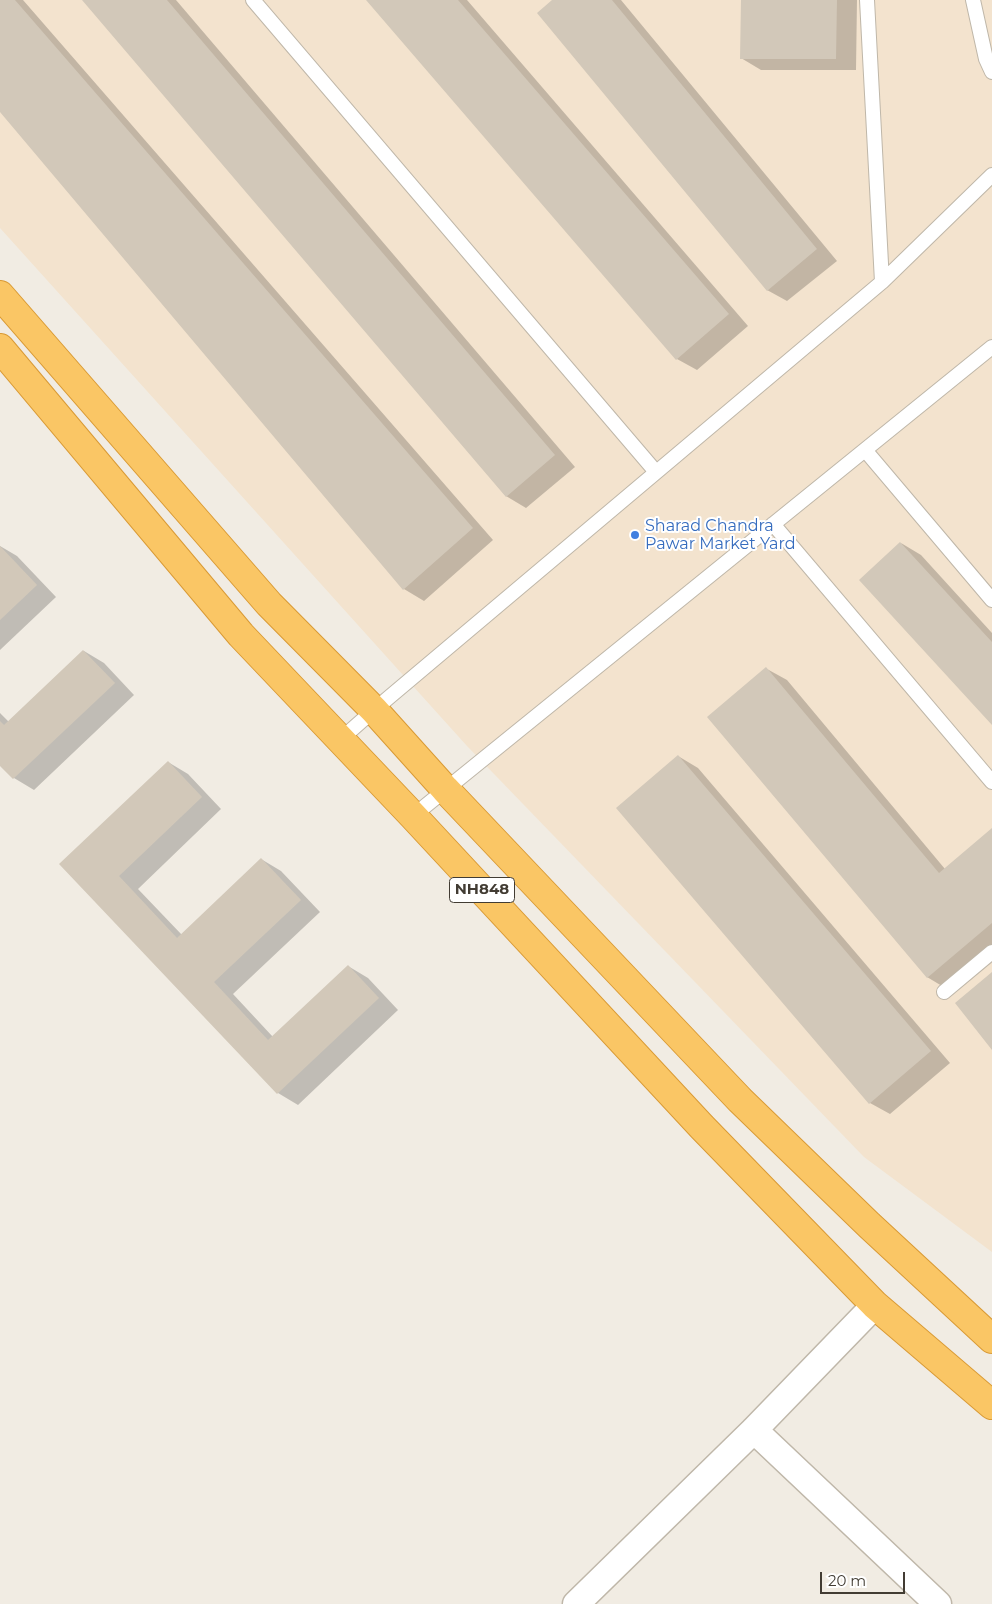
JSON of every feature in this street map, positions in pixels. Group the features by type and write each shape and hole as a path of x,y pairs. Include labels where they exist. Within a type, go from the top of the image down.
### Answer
{"highway":[{"name":"NH848","path":"0,295 269,604 374,710 446,789 740,1100 868,1225 992,1339"},
{"name":"NH848","path":"0,348 241,635 413,816 702,1127 875,1305 992,1405"}],"street":[{"path":"576,1604 754,1430 875,1305"},
{"path":"754,1430 938,1604"}],"lane":[{"path":"252,0 656,472"},
{"path":"868,0 882,282"},
{"path":"973,0 986,59 992,72"},
{"path":"340,740 882,282 992,175"},
{"path":"413,816 992,347"},
{"path":"865,450 992,600"},
{"path":"773,524 992,782"},
{"path":"944,992 992,952"}],"shaded area":[{"name":"Sharad Chandra Pawar Market Yard","path":"0,0 992,0 992,1252 864,1157 467,746 0,228"}],"building":[{"path":"0,0 15,0 473,528 403,590 0,112"},
{"path":"82,0 167,0 555,455 506,497"},
{"path":"366,0 458,0 729,314 676,360"},
{"path":"552,0 612,0 817,249 767,291 537,13"},
{"path":"741,0 837,0 836,59 740,59"},
{"path":"900,542 992,642 992,725 859,580"},
{"path":"0,546 37,585 0,620"},
{"path":"83,650 115,683 13,779 0,766 0,721 4,725"},
{"path":"766,667 939,873 992,828 992,923 927,978 707,717"},
{"path":"678,755 931,1051 869,1104 616,808"},
{"path":"168,761 202,797 119,876 177,938 261,858 301,900 214,982 268,1040 348,965 379,998 277,1094 59,864"},
{"path":"992,972 992,1050 955,1003"}],"place":[{"name":"Sharad Chandra Pawar Market Yard","path":"635,535"}]}
